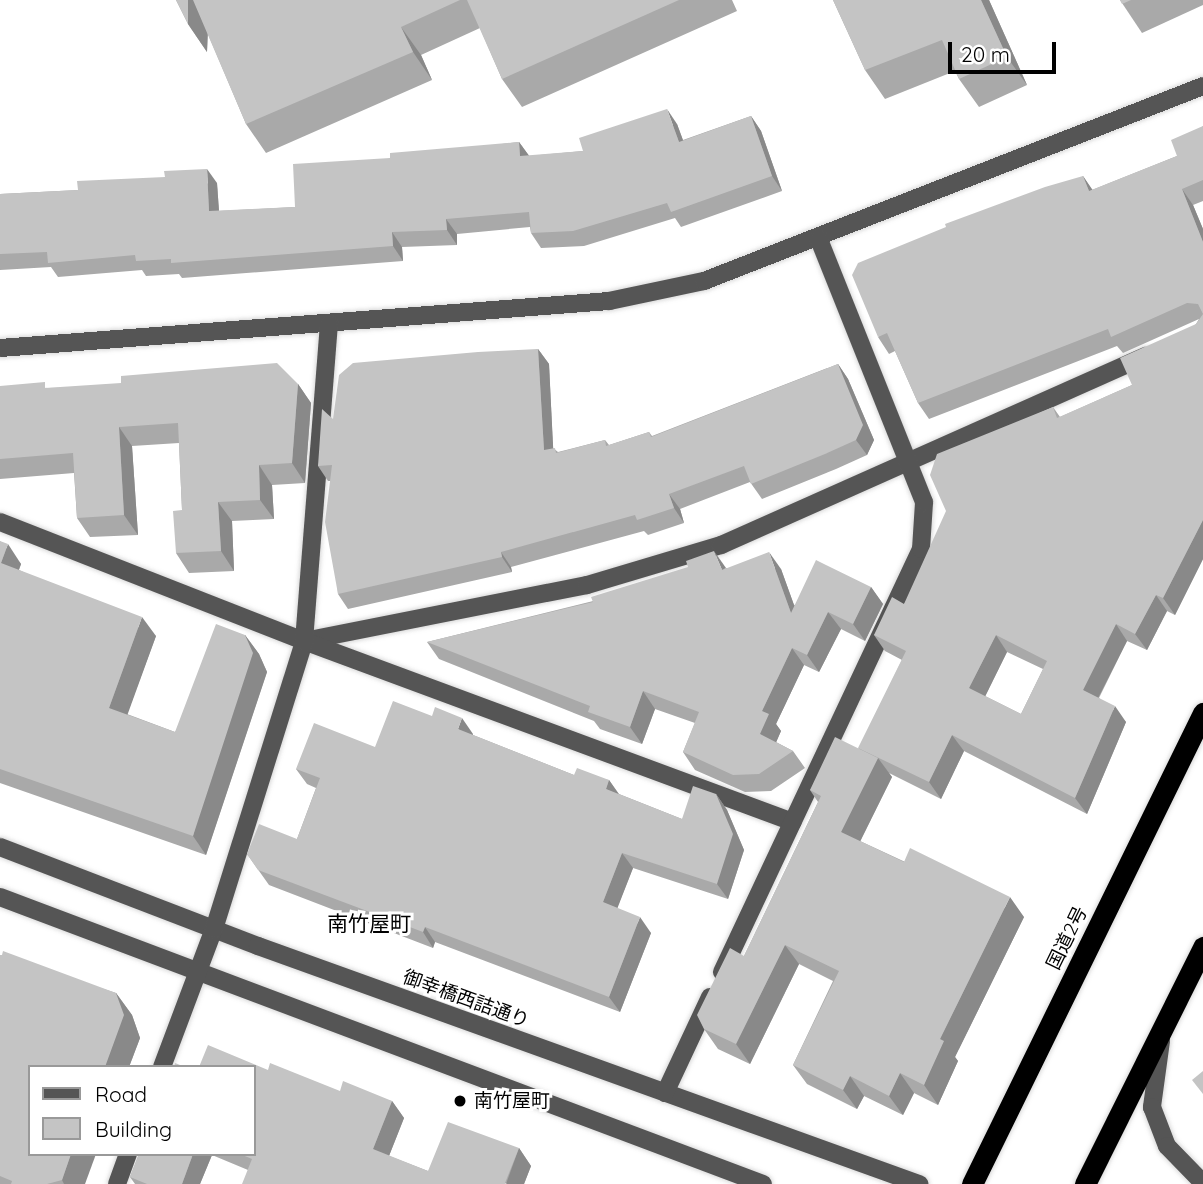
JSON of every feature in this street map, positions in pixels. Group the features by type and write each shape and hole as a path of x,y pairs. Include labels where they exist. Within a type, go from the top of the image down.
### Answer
{"highway":[{"name":"国道2号","path":"972,1184 1203,713"},
{"path":"1085,1184 1203,947"}],"street":[{"path":"0,348 609,301 704,281 819,239 1203,86"},
{"path":"665,1093 921,549 924,502 911,462 819,239"},
{"path":"163,1065 214,929 304,641 329,324"},
{"path":"304,641 614,577 721,545 1165,347"},
{"path":"0,522 304,641 793,822"},
{"name":"御幸橋西詰通り","path":"0,847 214,929 919,1184"},
{"path":"0,897 763,1184"},
{"path":"1165,1024 1152,1107 1167,1146 1203,1183"},
{"path":"117,1184 127,1156"}],"building":[{"path":"176,0 188,0 188,24"},
{"path":"193,0 460,0 401,27 413,52 246,124"},
{"path":"467,0 679,0 502,79"},
{"path":"833,0 981,0 1007,57 959,79 942,40 865,70"},
{"path":"667,109 679,142 751,116 772,176 671,212 667,203 573,231 531,233 529,212 446,219 447,230 392,232 393,246 171,263 171,259 136,261 135,255 48,263 47,252 0,254 0,194 78,190 77,181 165,177 164,171 207,169 209,211 295,207 293,164 390,158 390,153 519,142 520,156 583,151 579,138"},
{"path":"1203,126 1203,180 1182,189 1203,242 1203,314 1198,304 1187,303 1111,337 1108,329 918,403 887,333 878,337 852,275 858,263 946,227 945,224 1045,187 1083,176 1089,191 1177,156 1171,140"},
{"path":"1203,314 1203,520 1163,598 1156,595 1135,634 1116,624 1083,690 1115,706 1075,798 952,735 929,782 858,748 906,651 874,635 892,597 904,604 946,511 930,475 937,454 1053,407 1057,418 1132,385 1120,358 1196,324","holes":["996,635 1047,661 1021,714 969,688"]},
{"path":"538,349 544,450 555,448 556,453 605,440 606,446 649,432 651,437 838,364 863,425 856,440 751,484 744,466 669,494 674,508 637,520 635,515 501,552 502,557 338,594 325,522 332,465 318,466 322,409 333,419 339,375 353,363"},
{"path":"277,363 298,384 292,463 259,465 260,500 218,502 221,551 176,553 173,511 182,510 178,423 119,427 124,515 77,518 73,453 0,459 0,386 45,382 45,388 121,383 121,376"},
{"path":"0,541 8,544 1,563 142,617 109,708 175,732 216,624 245,635 253,653 193,836 0,769"},
{"path":"714,551 722,570 769,552 791,613 816,560 871,587 853,624 828,612 807,655 792,648 762,711 769,714 760,734 793,751 759,774 733,775 683,752 699,712 643,691 630,727 588,712 590,706 427,642 593,602 591,597 688,567 686,561"},
{"path":"393,701 432,716 435,707 462,718 458,729 574,775 577,768 609,780 606,789 682,819 693,786 716,794 733,834 717,884 622,853 603,902 640,917 609,997 425,927 423,932 258,870 247,854 259,824 297,839 320,778 296,769 314,723 375,747"},
{"path":"835,737 878,758 841,832 904,862 910,848 1010,897 940,1039 944,1041 924,1085 900,1073 889,1096 850,1076 843,1090 793,1065 839,971 785,945 736,1044 704,1029 697,1015 730,948 744,956 821,796 810,790"},
{"path":"3,951 116,993 124,1015 106,1065 28,1065 28,1156 70,1156 62,1180 47,1184 11,1184 12,1181 0,1176"},
{"path":"208,1045 256,1065 200,1065"},
{"path":"270,1063 340,1091 343,1081 392,1101 373,1149 428,1171 448,1122 519,1148 505,1183 507,1184 242,1184 252,1159 245,1156 256,1156 256,1065 268,1070"},
{"path":"1203,1071 1203,1094 1192,1080"},
{"path":"138,1156 192,1156 182,1184 147,1184 130,1177"}],"place":[{"name":"南竹屋町","path":"460,1101"}],"district":[{"name":"南竹屋町","path":"369,923"}]}
